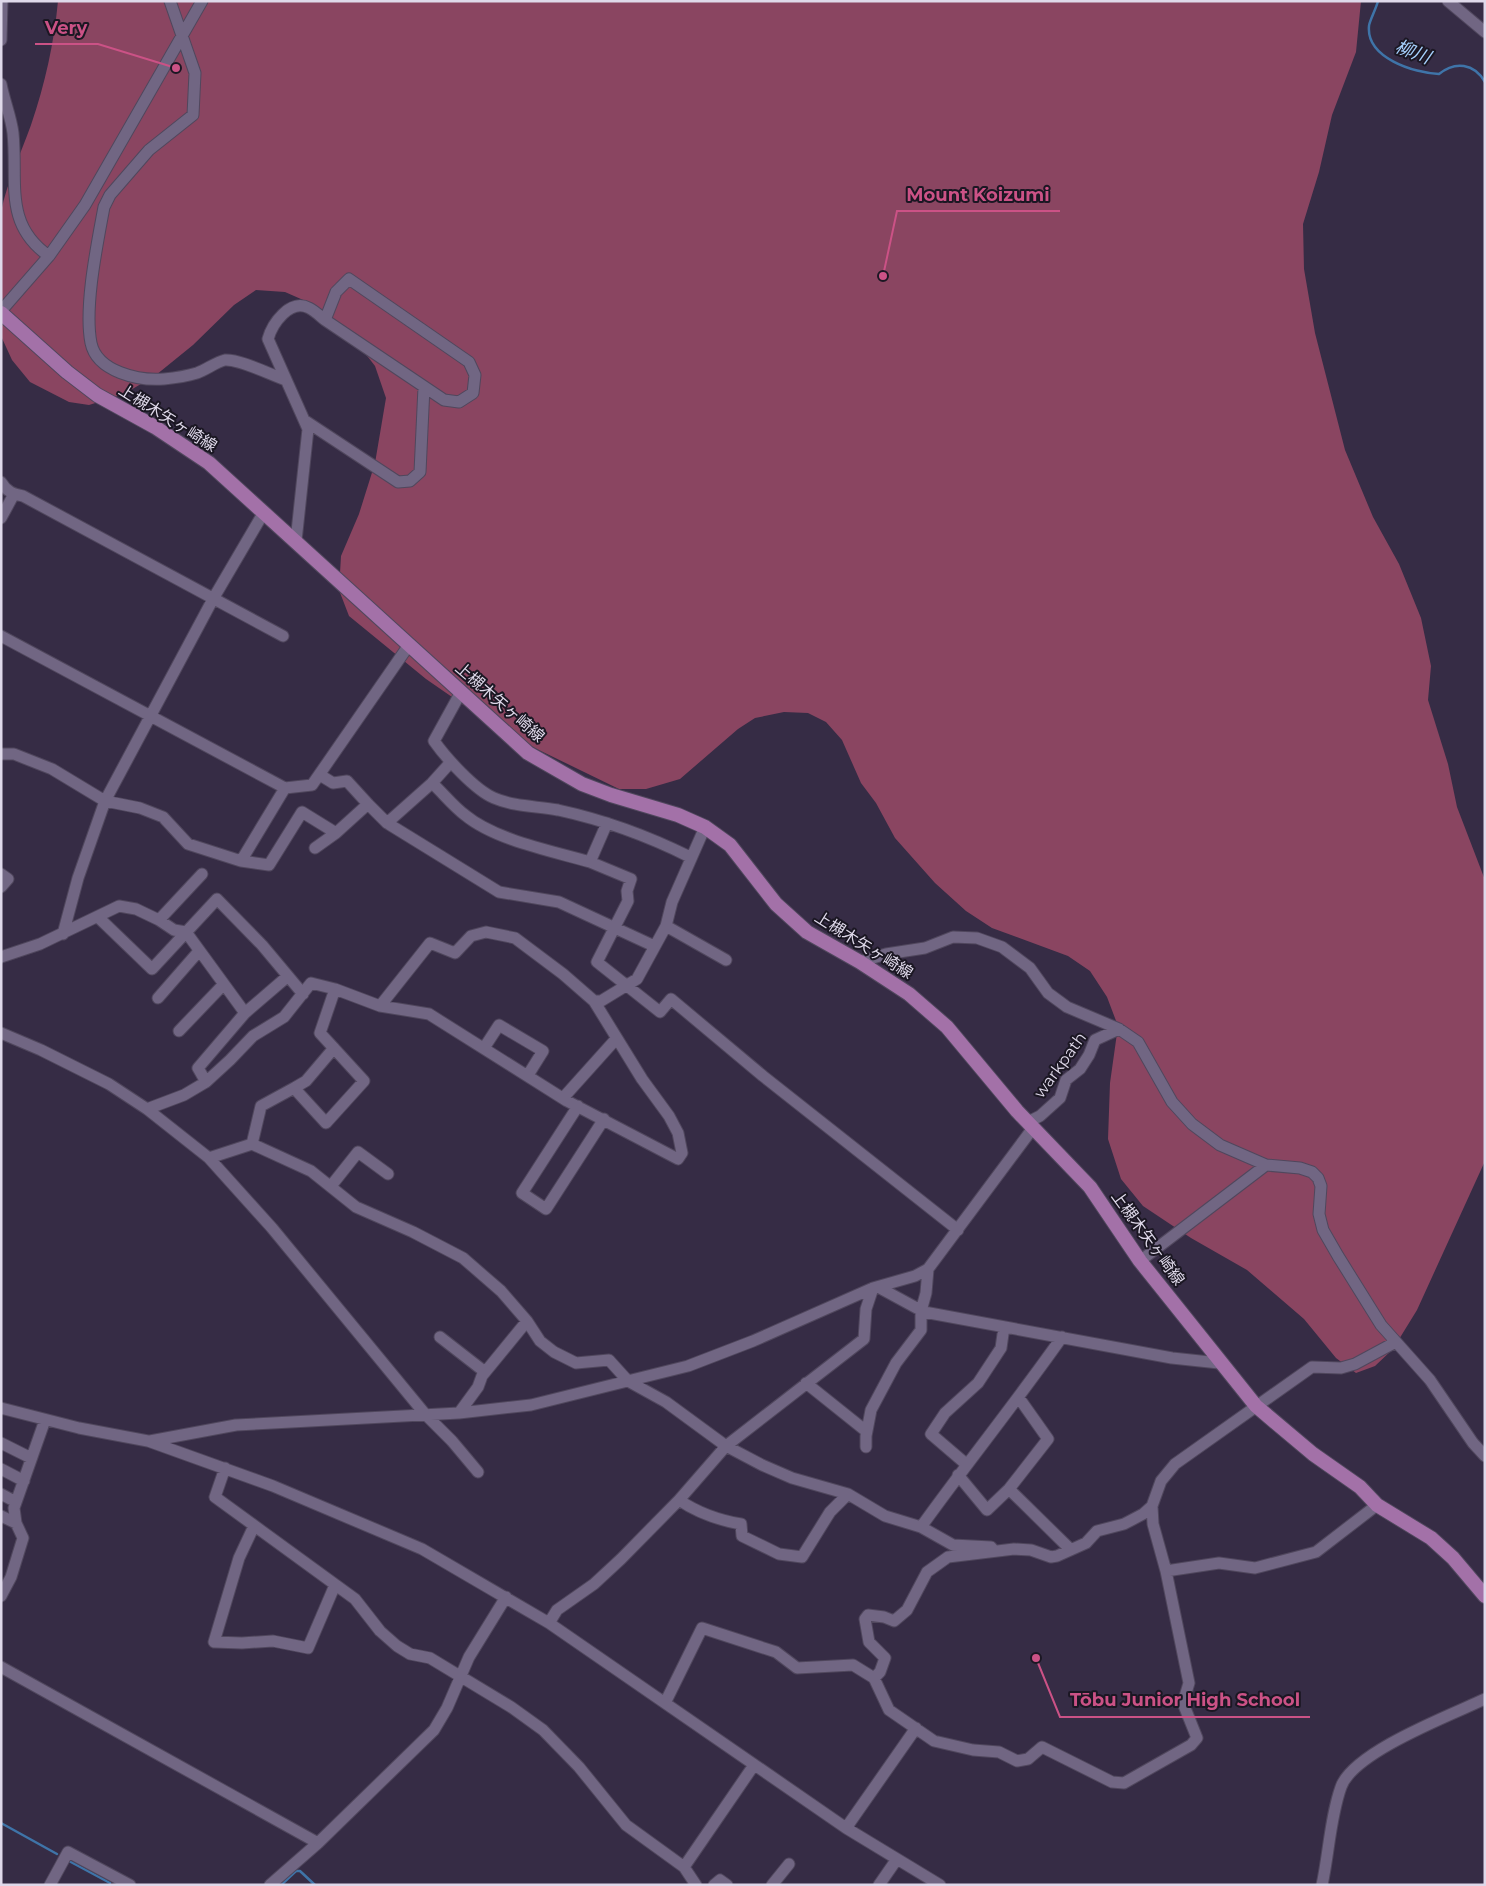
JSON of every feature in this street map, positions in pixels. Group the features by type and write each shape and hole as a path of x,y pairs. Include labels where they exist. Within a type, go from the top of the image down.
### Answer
{"main road":[{"name":"上槻木矢ヶ崎線","path":"1,312 67,372 97,395 155,427 209,463 528,753 561,773 611,795 678,815 705,827 730,845 776,904 807,932 860,962 909,994 947,1027 1030,1125 1090,1187 1140,1261 1219,1363 1256,1406 1313,1454 1360,1487 1377,1504 1431,1538 1453,1558 1485,1596"}],"street":[{"path":"1,40 2,1"},
{"path":"170,1 195,73 193,115 149,150 110,195 104,208 90,306 91,344 99,358 111,370 144,378 163,379 196,373 224,360 237,362 286,380"},
{"path":"1,312 49,256 85,205 202,1"},
{"path":"1448,1 1485,32"},
{"path":"1,84 4,110 12,131 16,200 20,224 37,248 49,256"},
{"path":"296,541 308,429 268,339 270,330 279,317 295,306 308,307 325,320 444,400 459,402 473,393 475,375 469,362 349,280 336,292 325,320"},
{"path":"304,420 398,482 410,481 420,472 424,387"},
{"path":"1,482 6,490 23,496 283,636"},
{"path":"1,518 14,494"},
{"path":"63,934 78,878 105,801 213,599 264,512"},
{"path":"1,636 285,788 312,785 409,645"},
{"path":"461,692 434,741 450,763 493,798 525,807 556,810 607,823 650,838 690,857"},
{"path":"1,754 14,754 52,769 105,801 140,808 163,818 188,844 241,861 269,864 302,812 336,833"},
{"path":"387,824 432,783 450,763"},
{"path":"320,775 333,783 348,781 387,824 499,892 559,902 654,946"},
{"path":"432,783 464,815 488,830 547,852 590,862 631,879 627,891 628,901 597,962 660,1012 671,999 763,1076 958,1230"},
{"path":"241,861 285,788"},
{"path":"315,848 336,833 368,804"},
{"path":"590,862 607,823"},
{"path":"594,1001 601,1001 637,979 666,926 672,902 690,857 705,827"},
{"path":"1,874 8,879 1,887"},
{"path":"159,920 202,874"},
{"path":"98,917 152,969 217,899 303,994"},
{"path":"1,957 63,934 119,906 136,909 174,930 186,932 245,1013"},
{"path":"666,926 726,960"},
{"path":"147,1109 184,1095 206,1082 253,1036 284,1017 312,983 335,989 380,1006 429,1014 563,1098 678,1159 682,1153 678,1133 669,1116 616,1039 594,1001 563,974 515,938 486,932 471,936 455,953 430,943 380,1006"},
{"path":"860,962 886,954 925,948 953,937 977,938 1002,947 1030,968 1048,993 1067,1006 1119,1029 1138,1042 1172,1102 1192,1124 1220,1145 1266,1165 1300,1168 1318,1178 1321,1186 1319,1214 1323,1230 1381,1326 1394,1343 1430,1380 1473,1443 1485,1456"},
{"path":"158,998 199,951"},
{"path":"206,1082 198,1068 245,1013 288,976"},
{"path":"179,1031 223,985"},
{"path":"294,1088 326,1123 364,1081 320,1033 335,989"},
{"path":"484,1048 500,1025 543,1051 528,1075"},
{"name":"warkpath","path":"928,1269 958,1230 1030,1125 1060,1098 1066,1080 1080,1069 1090,1055 1095,1040 1119,1029"},
{"path":"1,1034 75,1066 110,1084 147,1109 208,1158 272,1228 425,1414 452,1441 478,1472"},
{"path":"563,1098 616,1039"},
{"path":"252,1144 261,1106 306,1081 334,1048"},
{"path":"578,1106 522,1193 546,1209 604,1120"},
{"path":"208,1158 252,1144 311,1171 356,1207 413,1232 463,1258 501,1291 527,1321 540,1341 554,1352 576,1363 609,1360 628,1381 666,1402 726,1446 762,1465 792,1478 848,1494 885,1516 921,1527 953,1545 991,1547 994,1551"},
{"path":"331,1186 358,1152 388,1174"},
{"path":"1140,1261 1266,1165"},
{"path":"148,1441 236,1425 459,1412 531,1405 688,1366 753,1341 876,1288 928,1269 926,1293 921,1310 921,1330 883,1383 871,1410 866,1431 866,1447"},
{"path":"876,1288 921,1310 966,1321 1172,1358 1219,1363"},
{"path":"549,1623 557,1610 594,1584 679,1500 726,1446 864,1339 866,1309 876,1288"},
{"path":"459,1412 478,1387 485,1372 527,1321"},
{"path":"966,1464 931,1434 945,1413 978,1383 1001,1348 1004,1327"},
{"path":"440,1337 485,1372"},
{"path":"921,1527 966,1464 1019,1398 1062,1337"},
{"path":"665,1703 702,1628 776,1652 797,1668 852,1665 874,1678 889,1710 934,1741 973,1750 999,1752 1017,1760 1028,1759 1042,1747 1112,1782 1124,1783 1192,1745 1197,1738 1183,1703 1189,1683 1166,1571 1153,1524 1152,1506 1161,1481 1175,1464 1312,1368 1348,1366 1394,1343"},
{"path":"806,1383 866,1431"},
{"path":"958,1475 987,1510 1009,1489 1048,1439 1019,1398"},
{"path":"1,1408 45,1420 148,1441 273,1486 422,1549 549,1623 846,1828 940,1885"},
{"path":"1,1596 11,1577 23,1538 16,1523 14,1508 45,1420"},
{"path":"1,1443 32,1458"},
{"path":"225,1468 215,1497 355,1599 380,1631 397,1646 410,1654 430,1658 460,1678 490,1694 543,1730 626,1825 684,1867 696,1885"},
{"path":"1,1469 24,1481"},
{"path":"1009,1489 1070,1549"},
{"path":"1,1494 16,1502"},
{"path":"679,1500 693,1510 724,1521 741,1524 742,1536 779,1554 802,1557 830,1512 848,1494"},
{"path":"1166,1571 1219,1563 1255,1568 1316,1552 1377,1504"},
{"path":"874,1678 880,1672 885,1658 869,1642 865,1619 868,1616 884,1617 894,1621 903,1615 927,1572 948,1557 994,1551 1031,1550 1051,1557 1086,1542 1097,1531 1124,1524 1143,1514 1152,1506"},
{"path":"1,1516 16,1523"},
{"path":"254,1526 239,1558 214,1642 273,1641 308,1648 335,1585"},
{"path":"270,1885 318,1843 434,1730 447,1708 469,1657 506,1597"},
{"path":"1,1667 318,1843"},
{"path":"1322,1885 1336,1806 1342,1785 1353,1770 1379,1750 1485,1699"},
{"path":"846,1828 916,1728"},
{"path":"684,1867 754,1765"},
{"path":"50,1885 68,1852 122,1883"},
{"path":"879,1885 897,1859"},
{"path":"772,1885 789,1864"},
{"path":"714,1885 720,1880 727,1885"}],"shaded area":[{"path":"58,1 1361,1 1356,52 1332,115 1319,172 1303,224 1304,269 1315,333 1345,450 1373,517 1399,564 1421,618 1431,666 1428,700 1448,764 1457,807 1485,880 1485,1161 1417,1310 1393,1349 1375,1366 1356,1373 1336,1358 1304,1319 1247,1270 1191,1238 1143,1206 1121,1179 1108,1139 1110,1083 1118,1026 1107,997 1090,971 1068,956 992,928 966,911 935,883 895,838 876,803 861,783 842,740 826,722 808,713 784,712 755,718 738,729 680,779 646,789 619,789 504,733 426,679 349,616 339,590 341,556 359,514 375,463 386,398 375,366 344,326 310,303 285,292 256,290 234,305 193,345 156,375 124,394 89,405 69,402 30,382 12,360 1,336 1,212 10,179 41,94 51,48"}],"waterway":[{"name":"柳川","path":"1378,1 1369,26 1370,37 1375,47 1383,55 1405,67 1429,73 1439,74 1451,67 1464,66 1475,71 1485,82"},
{"path":"1,1823 57,1854"},
{"path":"69,1861 110,1883"},
{"path":"281,1885 296,1871 300,1871 315,1885"}],"place":[{"name":"Very","path":"176,68"},
{"name":"Mount Koizumi","path":"883,276"},
{"name":"Tōbu Junior High School","path":"1036,1658"}]}
